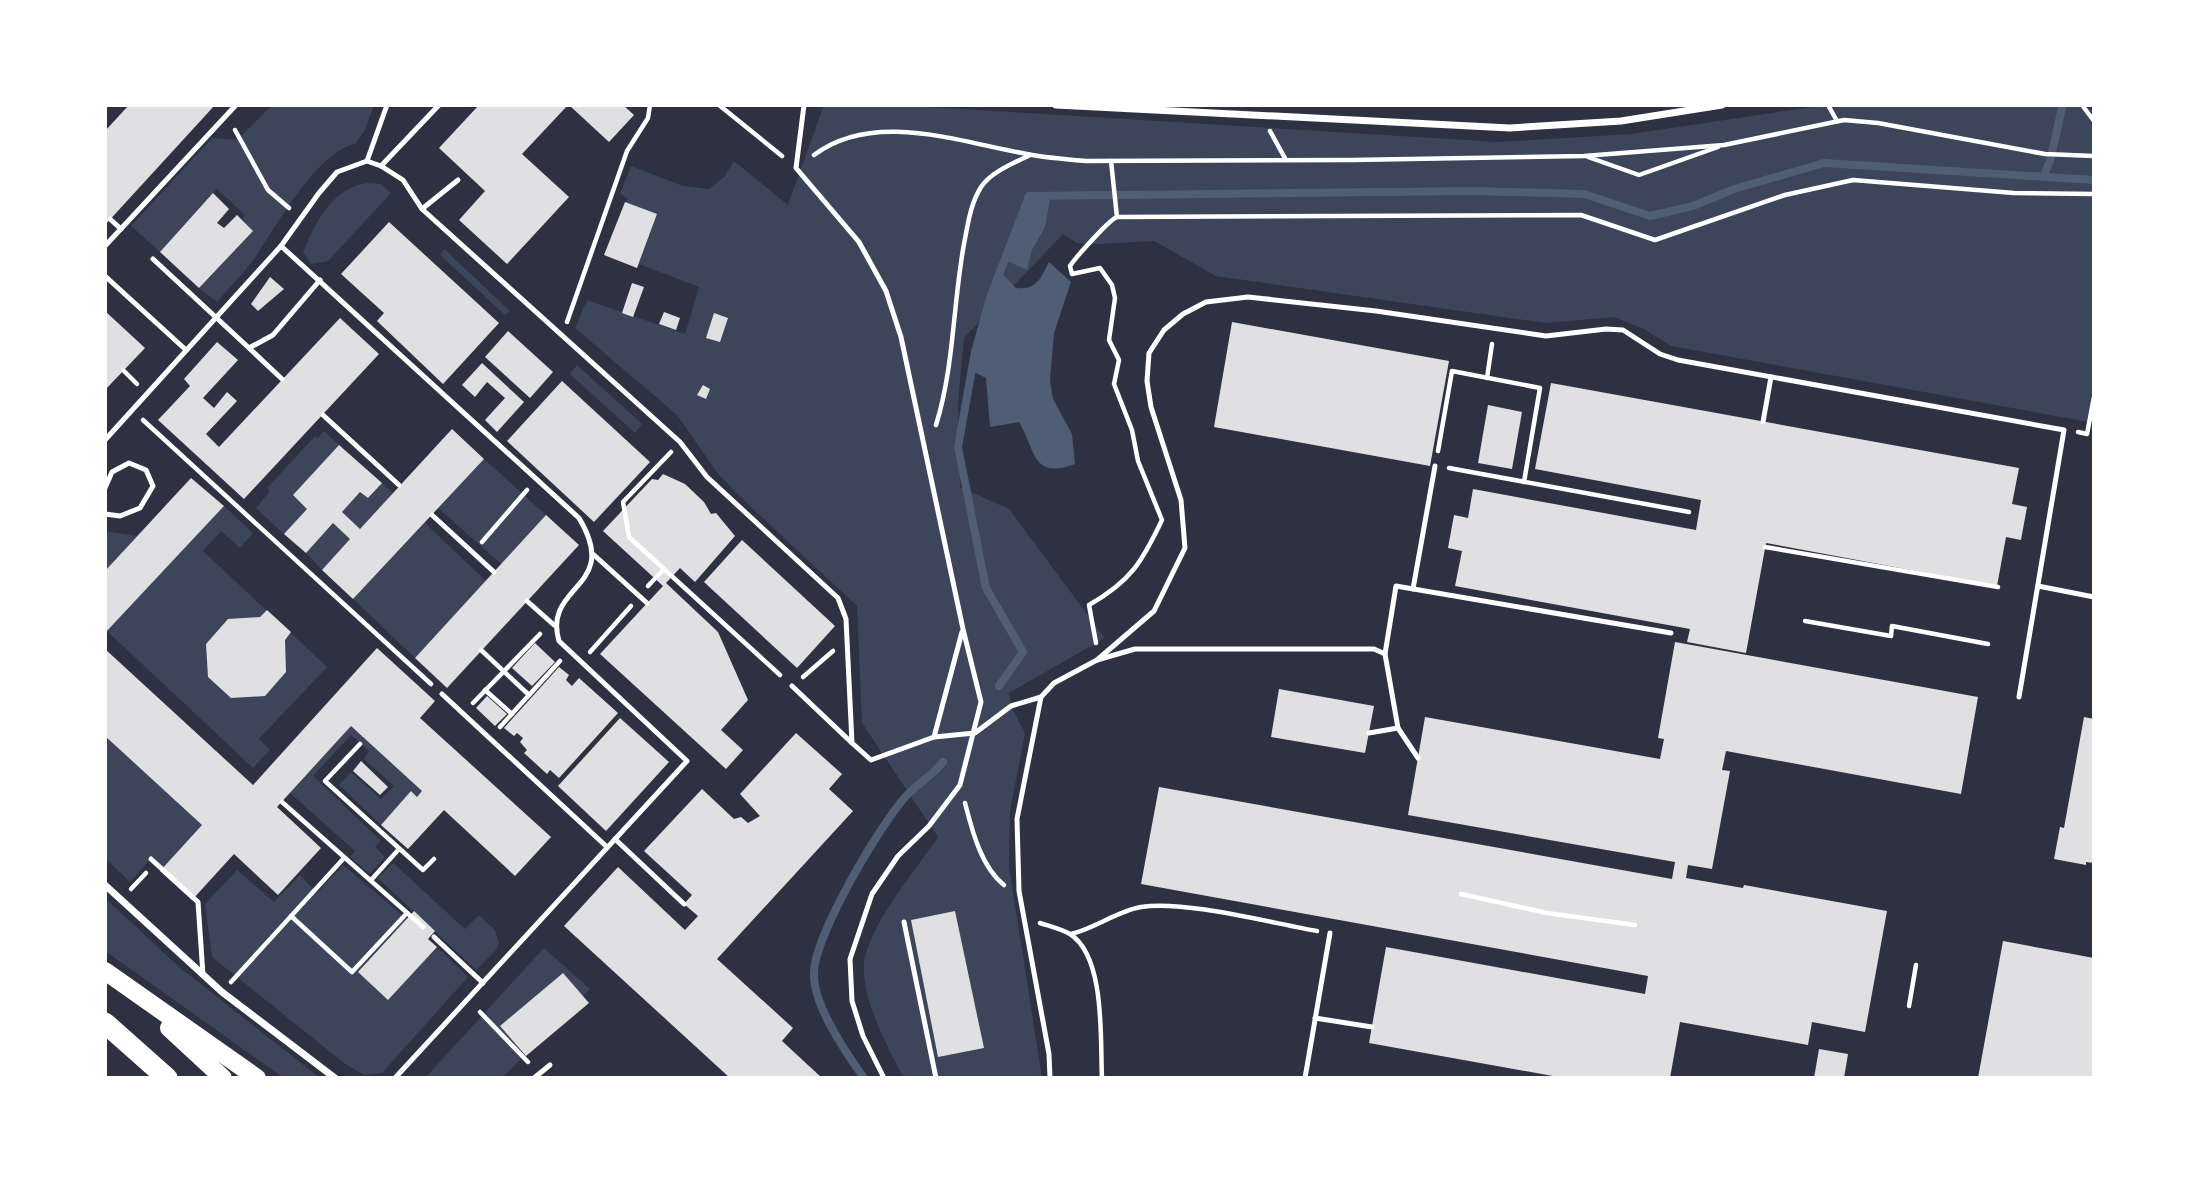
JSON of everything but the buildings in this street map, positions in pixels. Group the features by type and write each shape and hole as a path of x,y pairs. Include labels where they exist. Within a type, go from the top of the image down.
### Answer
{"highway":[{"path":"105,1023 167,1078"}],"main road":[{"path":"112,976 223,1078"},
{"path":"112,976 257,1078"}],"street":[{"path":"1056,105 1510,128 1621,121 1722,105"},
{"path":"1223,105 1233,115"},
{"path":"105,885 222,992 335,1078"}],"lane":[{"path":"105,246 236,105"},
{"path":"368,161 387,105"},
{"path":"381,166 439,105"},
{"path":"804,105 796,168 859,242 886,291 901,337 981,702 960,785 929,826 898,856 872,894 850,959 852,1002 863,1035 884,1078"},
{"path":"105,440 281,246 337,172 368,161 381,166 403,180 422,209 680,442 707,477 838,598 844,609 847,638 852,743"},
{"path":"422,209 458,180"},
{"path":"110,219 121,229"},
{"path":"281,246 579,518 590,536 594,555 588,574 558,610 554,625"},
{"path":"153,259 282,379"},
{"path":"105,276 186,350"},
{"path":"249,348 273,335 320,280"},
{"path":"792,686 871,760 934,737 975,733 1011,706 1041,697 1054,683 1103,655 1154,611 1185,548 1181,500 1151,407 1147,381 1149,353 1164,330 1183,314 1206,302 1248,297 1495,327 1546,336 1606,329 1623,330 1660,354 1678,360 2064,429 2019,697"},
{"path":"1763,422 1772,377"},
{"path":"323,415 399,485"},
{"path":"105,488 112,472 129,463 146,470 153,486 140,508 120,516 105,514"},
{"path":"1413,589 1435,466"},
{"path":"432,515 494,572"},
{"path":"594,555 647,603"},
{"path":"1418,758 1398,728 1385,654 1396,586 1671,633"},
{"path":"2038,586 2094,597"},
{"path":"395,1078 687,761 569,652 559,641 554,625 527,601"},
{"path":"934,737 963,629"},
{"path":"1097,660 1135,649 1374,649 1385,654"},
{"path":"442,694 607,847"},
{"path":"1041,697 1017,819 1019,891 1049,1054 1050,1078"},
{"path":"1369,733 1398,728"},
{"path":"615,839 684,904"},
{"path":"151,859 198,902 203,975"},
{"path":"904,922 936,1078"},
{"path":"1305,1078 1330,933"},
{"path":"434,937 483,983"},
{"path":"1315,1018 1372,1027"},
{"path":"536,1076 550,1065"}],"path":[{"path":"561,333 574,309 590,251 627,151 648,118 650,105"},
{"path":"719,105 796,168 832,141 864,132 921,133 1031,155 1111,161 1584,156 1724,145"},
{"path":"1828,105 1837,121"},
{"path":"2082,105 2094,121"},
{"path":"226,116 268,190 301,217"},
{"path":"1262,117 1286,161"},
{"path":"1584,156 1639,175 1724,145 1837,121 1878,123 2045,154 2094,156"},
{"path":"926,457 943,403 955,293 971,206 982,185 1001,170 1031,155"},
{"path":"1111,161 1116,217"},
{"path":"1103,655 1094,635 1089,605 1113,591 1142,561 1161,520 1138,461 1132,430 1115,384 1119,360 1110,340 1115,298 1112,285 1100,268 1072,274 1070,265 1088,248 1108,219 1581,215 1654,240 1785,195 1853,180 2014,193 2094,194"},
{"path":"1486,378 1495,327"},
{"path":"1524,482 1540,388 1452,371 1435,466 1689,512"},
{"path":"2091,413 2094,397"},
{"path":"132,411 442,694"},
{"path":"680,442 623,502 629,537 792,686 847,638"},
{"path":"473,552 537,479"},
{"path":"1765,547 1998,587"},
{"path":"580,663 663,570"},
{"path":"1805,621 1891,636 1892,626 1988,645"},
{"path":"463,714 533,638 554,625"},
{"path":"481,650 529,695"},
{"path":"490,738 569,652"},
{"path":"485,690 512,714"},
{"path":"360,744 325,780 423,870 434,859"},
{"path":"282,802 369,881 399,849"},
{"path":"222,992 344,858"},
{"path":"130,890 148,871"},
{"path":"372,879 434,937"},
{"path":"1461,894 1547,913 1635,926"},
{"path":"1102,1078 1100,1011 1094,976 1083,946 1070,934 1092,929 1139,907 1168,905 1330,933"},
{"path":"291,916 352,972 408,912"},
{"path":"1909,1006 1916,965"},
{"path":"480,1012 536,1076"}],"shaded area":[{"path":"272,105 374,105 365,130 355,144 340,150 312,175 252,262 217,302 199,288 253,231 242,219 245,215 217,189 160,252 131,226 212,138 237,140"},
{"path":"824,105 898,105 1499,142 1631,134 1825,105 2063,105 2094,109 2094,423 1671,346 1644,329 1614,317 1546,323 1216,276 1154,241 1077,243 1063,234 964,338 958,403 960,487 1009,509 1105,638 1009,693 1011,706 1025,733 1010,811 1009,866 1042,1078 904,1078 870,1003 865,986 865,957 886,910 938,837 862,723 857,606 735,492 716,471 677,415 575,328 587,300 685,334 699,287 639,264 657,215 626,203 628,198 620,194 631,166 683,186 709,189 724,177 734,161 788,205"},
{"path":"367,183 381,184 391,193 328,261 311,264 303,252 326,208 344,192"},
{"path":"1051,195 1045,227 1032,250 1027,270 1005,260 1029,196"},
{"path":"444,249 510,311 505,315 440,255"},
{"path":"1049,262 1071,282 1054,333 1050,380 1053,399 1072,434 1075,464 1061,468 1050,468 1037,460 1019,422 990,427 986,378 970,370 999,271 1016,288 1029,287 1040,278"},
{"path":"577,365 642,424 635,433 570,374"},
{"path":"324,431 339,445 293,495 307,509 284,534 256,508 270,491 267,488 315,436 318,438"},
{"path":"484,459 546,515 501,564 438,508"},
{"path":"382,483 393,493 360,529 342,512 360,492 368,498"},
{"path":"224,506 253,533 240,548 221,531 203,551 327,667 259,739 270,750 253,768 107,631"},
{"path":"333,523 350,539 322,570 306,553"},
{"path":"425,523 486,581 415,658 353,599"},
{"path":"105,531 137,536 105,571"},
{"path":"351,726 422,791 417,797 411,792 381,825 339,785 351,772 381,799 394,786 364,759 369,751 351,735 313,776 381,841 375,847 385,857 370,874 350,857 355,851 290,793"},
{"path":"105,736 202,825 160,871 149,861 130,882 105,858"},
{"path":"393,863 465,929 479,915 495,930 499,943 495,951 476,970 378,878"},
{"path":"343,865 407,919 359,972 437,947 468,977 382,1073 364,1075 344,1063 212,957 205,904 237,870 274,902 300,875 317,893"},
{"path":"105,898 178,966 320,1078 284,1078 105,951"},
{"path":"544,948 590,989 502,1078 425,1078"}],"waterway":[{"path":"2043,177 2050,161 2062,108"},
{"path":"999,686 1023,652 986,588 958,447 975,352 990,298 1029,196 1474,191 1584,194 1650,216 1693,206 1734,189 1824,163 2094,180"},
{"path":"864,1078 832,1028 818,999 814,972 817,955 837,907 882,828 908,794 943,762"}]}
